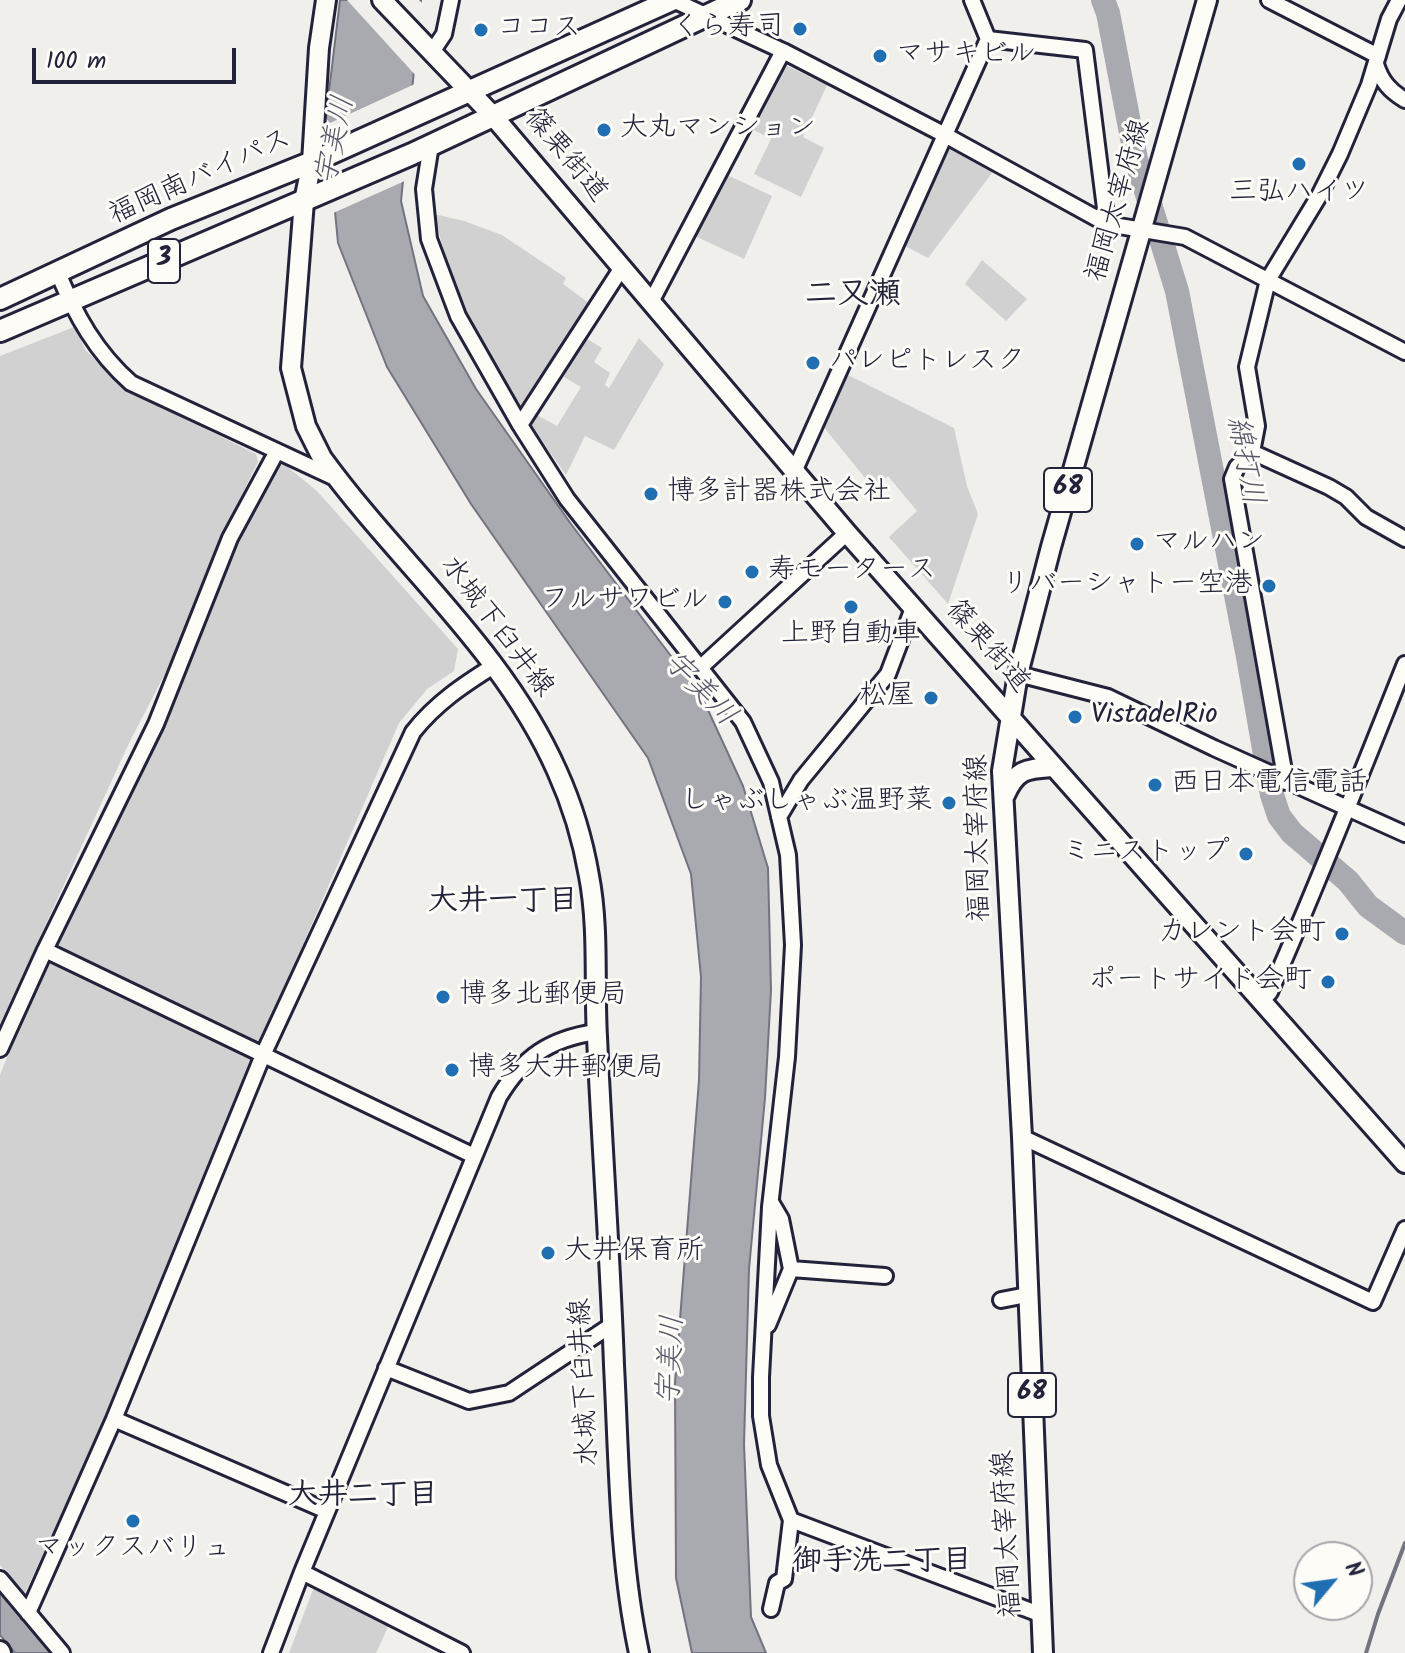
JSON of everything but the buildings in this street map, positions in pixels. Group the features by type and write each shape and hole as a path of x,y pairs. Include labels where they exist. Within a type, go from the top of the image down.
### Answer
{"highway":[{"name":"3","path":"469,90 672,0"},
{"name":"3","path":"0,331 412,154 740,0"},
{"name":"福岡南バイパス","path":"0,299 171,219 316,159 469,90"}],"main road":[{"name":"水城下臼井線","path":"326,0 319,48 316,159 304,201 291,368 306,426 322,458 495,665 557,771 575,817 590,877 625,1565 639,1653"},
{"name":"篠栗街道","path":"382,0 494,117 847,533 1405,1163"},
{"name":"福岡太宰府線","path":"1043,1653 1022,1137 1002,771 1018,674 1132,264 1135,228 1152,189 1207,0"},
{"path":"1003,797 1012,778 1019,773 1054,767"}],"street":[{"path":"432,52 444,34 451,0"},
{"path":"672,0 783,51 1107,224 1185,237 1405,352"},
{"path":"794,472 988,39 972,0"},
{"path":"1269,0 1377,60"},
{"path":"1280,779 1232,479 1237,467 1252,452 1257,426 1247,367 1268,280 1319,196 1346,141 1389,19 1399,0"},
{"path":"988,39 1085,50 1107,224"},
{"path":"651,302 783,51"},
{"path":"1377,60 1379,76 1392,92 1405,100"},
{"path":"431,145 424,189 429,239 458,316 520,425 567,499 743,722 771,782 788,855 793,945 787,1057 770,1201 761,1416 769,1465 791,1520 784,1579 777,1583 771,1609"},
{"path":"520,425 621,269"},
{"path":"58,273 93,344 131,383 337,479"},
{"path":"1252,452 1329,487 1346,497 1366,517 1405,539"},
{"path":"0,1049 156,724 230,538 276,453"},
{"path":"701,667 847,533"},
{"path":"779,817 801,780 888,674 913,608"},
{"path":"1262,1001 1270,992 1315,891 1405,664"},
{"path":"28,1613 114,1419 263,1055 413,732 453,691 495,665"},
{"path":"1018,674 1108,697 1280,779 1405,834"},
{"path":"45,950 474,1156"},
{"path":"271,1653 499,1097 514,1072 527,1060 556,1041 596,1032"},
{"path":"1022,1137 1373,1302 1405,1229"},
{"path":"763,1336 791,1269 781,1219 770,1201"},
{"path":"791,1269 885,1276"},
{"path":"1001,1300 1027,1295"},
{"path":"386,1368 469,1401 483,1400 509,1393 613,1324"},
{"path":"114,1419 327,1511"},
{"path":"791,1520 1042,1615"},
{"path":"302,1572 462,1653"},
{"path":"0,1579 62,1653"}],"shaded area":[{"path":"781,63 827,85 803,137 824,148 801,197 754,174 771,139 748,127"},
{"path":"951,146 995,169 928,258 905,246"},
{"path":"723,173 772,196 744,259 695,236"},
{"path":"434,214 502,235 566,278 563,284 589,303 518,409 454,290"},
{"path":"982,260 1027,299 1006,321 965,284"},
{"path":"74,327 86,351 133,393 256,454 258,462 223,533 182,641 129,743 0,1024 0,356"},
{"path":"584,337 602,348 594,362 610,373 605,385 609,388 639,338 664,364 614,450 585,436 566,475 529,423 535,414 557,426 581,387 559,374"},
{"path":"846,374 954,428 967,486 978,514 948,604 889,537 917,511 888,476 874,489 822,425"},
{"path":"284,464 317,491 458,649 454,671 427,689 399,723 259,1046 54,947 171,702 234,547 278,466"},
{"path":"46,959 253,1059 110,1409 25,1593 0,1565 0,1075"},
{"path":"314,1587 389,1625 376,1653 289,1653"}],"water":[{"name":"宇美川","path":"340,0 421,0 401,201 423,296 476,389 571,524 702,697 743,786 768,868 771,990 765,1098 749,1269 744,1444 751,1617 766,1653 692,1653 676,1578 675,1382 699,1080 701,977 691,874 648,758 471,504 387,367 338,243 326,116"},
{"path":"0,1587 55,1653 15,1653 0,1635"}],"pier":[{"path":"347,0 419,0 425,6 418,78"},
{"path":"417,83 407,180 331,214 326,118 330,123"}],"waterway":[{"name":"綿打川","path":"1103,0 1136,159 1177,291 1272,795 1279,816 1292,833 1348,881 1368,906 1405,933"},
{"path":"1366,1653 1405,1543"}],"place":[{"name":"くら寿司","path":"800,29"},
{"name":"ココス","path":"481,30"},
{"name":"マサキビル","path":"880,56"},
{"name":"大丸マンション","path":"604,130"},
{"name":"三弘ハイツ","path":"1299,164"},
{"name":"パレピトレスク","path":"813,363"},
{"name":"博多計器株式会社","path":"651,494"},
{"name":"マルハン","path":"1137,544"},
{"name":"寿モータース","path":"752,572"},
{"name":"リバーシャトー空港","path":"1269,586"},
{"name":"フルサワビル","path":"725,602"},
{"name":"上野自動車","path":"851,607"},
{"name":"松屋","path":"931,698"},
{"name":"VistadelRio","path":"1075,717"},
{"name":"西日本電信電話","path":"1155,785"},
{"name":"しゃぶしゃぶ温野菜","path":"949,803"},
{"name":"ミニストップ","path":"1246,854"},
{"name":"カレント会町","path":"1342,934"},
{"name":"ポートサイド会町","path":"1328,982"},
{"name":"博多北郵便局","path":"443,997"},
{"name":"博多大井郵便局","path":"452,1070"},
{"name":"大井保育所","path":"548,1253"},
{"name":"マックスバリュ","path":"133,1521"}],"district":[{"name":"二又瀬","path":"853,298"},
{"name":"大井一丁目","path":"503,904"},
{"name":"大井二丁目","path":"363,1498"},
{"name":"御手洗二丁目","path":"882,1564"}]}
